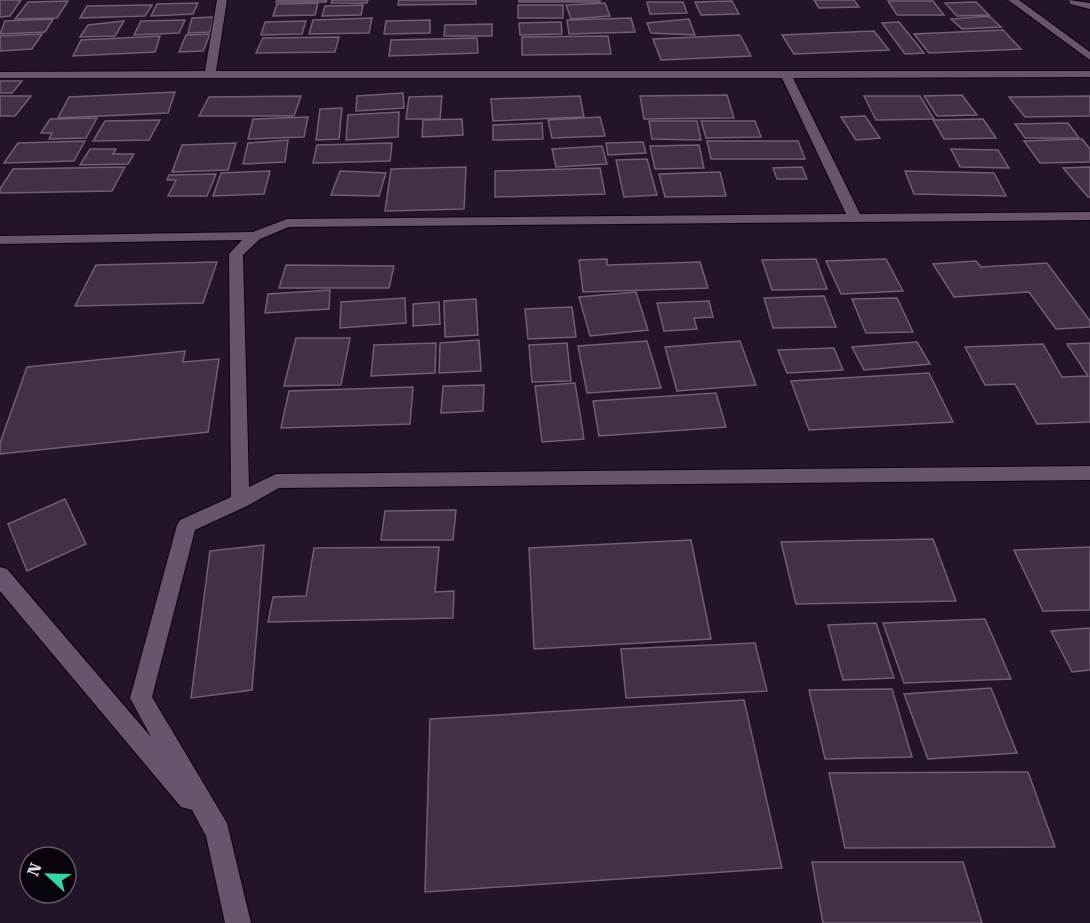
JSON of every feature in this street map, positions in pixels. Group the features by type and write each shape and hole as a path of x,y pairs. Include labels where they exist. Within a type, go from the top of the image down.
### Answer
{"street":[{"path":"210,76 222,0"},
{"path":"1013,0 1090,57"},
{"path":"1073,2 1090,6"},
{"path":"786,74 855,218"},
{"path":"0,75 1090,74"},
{"path":"0,240 255,236 287,223 1090,216"},
{"path":"240,501 236,254 255,236"},
{"path":"238,923 218,832 141,698 187,525 240,501 276,481 1090,473"},
{"path":"0,574 10,590 218,832"}],"building":[{"path":"0,0 21,0 10,16 0,17"},
{"path":"277,0 327,0 326,2 276,2"},
{"path":"332,0 368,0 367,3 331,3"},
{"path":"399,0 476,0 476,4 398,5"},
{"path":"519,0 600,0 600,2 519,2"},
{"path":"814,0 854,0 859,7 819,8"},
{"path":"68,1 57,18 15,19 28,2"},
{"path":"732,1 739,14 701,15 695,2"},
{"path":"888,1 933,1 944,15 897,15"},
{"path":"647,2 683,2 687,13 650,14"},
{"path":"976,2 989,15 957,16 945,3"},
{"path":"198,3 193,14 151,16 157,4"},
{"path":"318,3 315,15 273,16 277,4"},
{"path":"605,3 610,16 571,19 566,5"},
{"path":"152,5 145,16 80,18 87,6"},
{"path":"363,5 361,15 322,16 325,6"},
{"path":"518,5 563,5 563,18 518,18"},
{"path":"989,16 1001,27 962,29 951,19"},
{"path":"214,17 210,32 188,33 192,18"},
{"path":"372,18 369,33 309,34 313,20"},
{"path":"631,18 635,32 569,34 567,20"},
{"path":"53,19 45,32 0,34 5,21"},
{"path":"689,19 695,35 651,33 647,23"},
{"path":"185,20 179,33 134,35 141,21"},
{"path":"430,20 430,33 384,34 386,21"},
{"path":"124,21 115,36 80,37 88,25"},
{"path":"306,21 302,34 261,35 265,22"},
{"path":"561,22 562,34 520,35 519,23"},
{"path":"899,22 924,53 905,54 882,23"},
{"path":"492,24 492,36 444,36 445,25"},
{"path":"1003,30 1021,49 929,53 914,34"},
{"path":"874,31 889,50 794,54 782,35"},
{"path":"42,34 32,49 0,51 0,36"},
{"path":"210,34 203,51 179,52 186,35"},
{"path":"740,35 751,56 661,60 653,39"},
{"path":"160,36 155,52 73,56 81,40"},
{"path":"608,36 611,54 522,55 522,37"},
{"path":"339,37 335,52 256,53 263,38"},
{"path":"477,38 478,53 389,56 391,40"},
{"path":"0,81 22,81 12,93 0,93"},
{"path":"175,92 168,113 58,118 69,97"},
{"path":"403,93 404,108 356,111 357,96"},
{"path":"727,95 734,118 644,119 640,96"},
{"path":"962,95 977,115 937,116 924,96"},
{"path":"0,96 31,96 15,116 0,116"},
{"path":"301,96 294,116 199,116 209,97"},
{"path":"442,96 440,119 406,119 409,97"},
{"path":"580,96 584,117 493,121 491,99"},
{"path":"864,96 920,96 934,119 876,120"},
{"path":"1090,96 1090,116 1025,117 1009,97"},
{"path":"342,108 339,139 316,140 320,109"},
{"path":"399,112 398,137 346,140 348,115"},
{"path":"865,116 880,138 856,140 841,117"},
{"path":"308,117 304,137 248,139 253,119"},
{"path":"600,117 605,136 552,138 548,120"},
{"path":"97,118 86,138 49,139 52,133 41,133 50,119"},
{"path":"462,119 463,135 422,137 423,120"},
{"path":"983,119 996,138 944,139 933,120"},
{"path":"160,120 149,140 93,141 105,121"},
{"path":"649,121 697,121 701,140 652,139"},
{"path":"701,121 755,121 761,137 706,138"},
{"path":"542,123 543,139 493,140 493,125"},
{"path":"1068,123 1079,138 1025,138 1015,124"},
{"path":"1082,139 1090,149 1090,162 1040,163 1024,141"},
{"path":"288,140 285,162 243,164 248,143"},
{"path":"85,141 74,161 4,163 18,143"},
{"path":"707,141 798,141 805,159 711,159"},
{"path":"643,142 646,153 608,155 606,143"},
{"path":"236,143 228,170 172,172 182,145"},
{"path":"392,143 390,161 313,163 317,145"},
{"path":"699,145 704,168 655,169 650,146"},
{"path":"602,146 607,164 556,167 552,149"},
{"path":"90,149 116,149 113,154 134,154 128,164 80,165"},
{"path":"951,149 998,150 1009,168 960,167"},
{"path":"647,159 657,195 624,197 616,160"},
{"path":"125,167 112,191 0,193 0,189 13,169"},
{"path":"466,167 464,209 385,211 391,169"},
{"path":"802,167 807,179 777,179 773,168"},
{"path":"1090,167 1090,197 1088,197 1063,168"},
{"path":"600,168 605,194 495,197 495,171"},
{"path":"270,171 264,194 213,196 221,173"},
{"path":"340,171 386,173 379,196 331,195"},
{"path":"905,171 994,173 1006,196 914,194"},
{"path":"720,172 726,196 665,197 659,174"},
{"path":"216,174 207,196 168,196 176,180 167,180 169,175"},
{"path":"607,259 607,265 700,262 708,288 583,292 579,260"},
{"path":"816,259 827,289 772,290 762,260"},
{"path":"886,259 903,291 841,294 826,261"},
{"path":"976,261 981,267 1047,263 1090,321 1090,327 1056,329 1029,292 954,297 933,264"},
{"path":"217,262 203,303 75,306 96,265"},
{"path":"286,265 394,266 389,288 279,288"},
{"path":"330,290 329,309 265,313 268,294"},
{"path":"636,292 648,330 590,336 579,297"},
{"path":"824,296 836,327 773,328 764,298"},
{"path":"405,298 406,323 340,328 341,302"},
{"path":"897,298 913,332 866,333 852,299"},
{"path":"476,299 478,335 445,337 444,301"},
{"path":"709,301 713,317 694,318 697,329 664,331 657,303"},
{"path":"439,302 440,324 413,326 413,304"},
{"path":"572,307 576,337 528,339 525,309"},
{"path":"296,338 350,338 341,385 284,386"},
{"path":"479,340 481,371 439,373 440,343"},
{"path":"647,341 661,388 587,393 578,346"},
{"path":"740,341 756,385 677,391 665,347"},
{"path":"917,342 930,364 864,370 852,347"},
{"path":"436,343 435,373 371,376 374,345"},
{"path":"567,343 571,381 532,382 529,345"},
{"path":"1090,343 1090,422 1037,424 1015,384 985,385 965,347 1043,344 1062,377 1088,376 1067,344"},
{"path":"834,348 843,370 787,373 778,350"},
{"path":"185,351 183,362 219,359 208,432 0,454 0,443 27,367"},
{"path":"929,373 953,422 809,430 791,381"},
{"path":"575,383 584,439 542,442 535,386"},
{"path":"484,385 483,411 441,413 443,386"},
{"path":"413,387 410,424 281,428 289,391"},
{"path":"716,393 726,427 599,436 593,401"},
{"path":"65,499 86,544 27,571 8,524"},
{"path":"456,510 453,540 381,540 385,511"},
{"path":"933,539 956,601 796,604 781,542"},
{"path":"691,540 711,639 534,649 529,548"},
{"path":"264,545 252,690 191,698 210,551"},
{"path":"439,547 435,592 454,591 453,618 268,622 273,597 306,596 314,548"},
{"path":"1090,547 1090,610 1043,611 1014,550"},
{"path":"985,619 1011,679 904,683 883,623"},
{"path":"876,623 894,678 843,680 828,625"},
{"path":"1090,628 1090,670 1072,672 1051,631"},
{"path":"755,643 767,691 626,698 621,649"},
{"path":"991,688 1017,753 928,759 904,694"},
{"path":"892,689 912,757 825,759 809,690"},
{"path":"744,700 782,868 425,892 430,719"},
{"path":"1028,772 1055,847 845,848 829,773"},
{"path":"812,862 963,862 982,923 823,923"}]}
